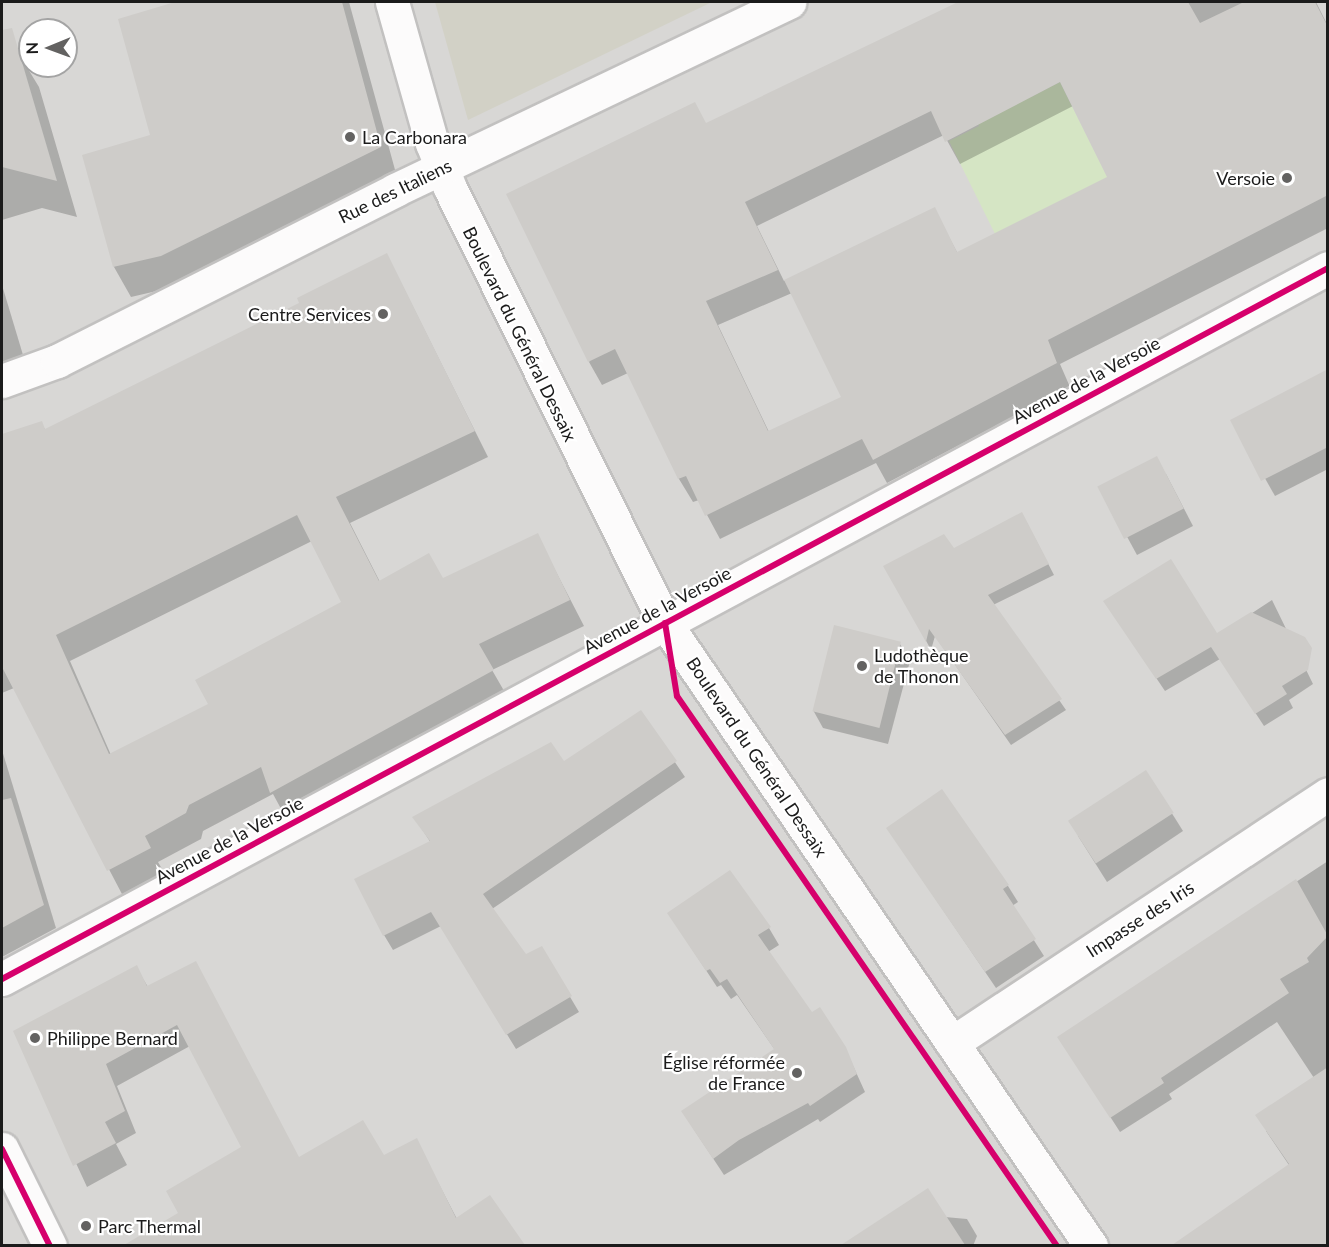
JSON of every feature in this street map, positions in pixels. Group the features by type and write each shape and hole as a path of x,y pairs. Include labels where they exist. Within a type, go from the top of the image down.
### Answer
{"street":[{"name":"Boulevard du Général Dessaix","path":"392,2 441,168 665,623 1091,1245"},
{"name":"Rue des Italiens","path":"2,381 65,357 441,168 790,2"},
{"name":"Avenue de la Versoie","path":"2,979 1328,268"},
{"name":"Impasse des Iris","path":"952,1043 1328,794"},
{"path":"2,1149 50,1245"}],"shaded area":[{"path":"2,2 1327,2 1327,1245 2,1245"},
{"path":"435,2 712,2 468,120"}],"green space":[{"path":"1021,76 1031,97 1060,82 1114,190 1002,248 949,141 979,126 968,102"}],"building":[{"path":"175,2 342,2 381,147 161,256 113,267 82,155 150,135 118,19"},
{"path":"958,2 1188,2 1200,23 1244,2 1315,2 1328,27 1328,195 1048,340 1057,363 873,460 862,439 705,516 686,476 678,479 615,349 588,362 506,194 695,102 706,123","holes":["1060,82 1107,177 957,252 935,207 784,280 841,397 768,431 706,301 778,270 745,202 931,111 945,142"]},
{"path":"12,28 18,48 18,78 27,78 57,181 2,167 2,30"},
{"path":"387,253 475,431 336,497 379,581 429,553 443,578 538,533 570,600 479,644 494,670 270,793 261,767 189,805 186,813 145,836 151,848 107,871 2,667 2,434 42,421 45,429 299,303 297,298","holes":["297,515 341,602 195,680 208,704 109,754 56,635"]},
{"path":"1328,369 1328,447 1261,481 1230,420"},
{"path":"1157,456 1184,509 1124,539 1097,486"},
{"path":"1022,512 1049,564 988,595 1062,699 1005,735 929,629 926,642 883,566 944,534 954,548"},
{"path":"1171,559 1217,633 1251,612 1305,637 1312,648 1308,670 1282,686 1287,694 1255,714 1211,647 1156,679 1103,601"},
{"name":"Ludothèque de Thonon","path":"834,625 901,642 879,728 812,711"},
{"path":"641,710 677,761 483,894 526,954 542,946 572,996 506,1035 431,912 383,936 354,879 430,841 412,817 551,742 564,761"},
{"path":"1146,770 1174,813 1096,863 1068,821"},
{"path":"942,789 1009,885 1003,889 1036,939 985,972 886,828"},
{"path":"11,798 44,905 2,928 2,800"},
{"path":"730,870 771,927 758,935 812,1012 820,1007 846,1047 857,1074 810,1106 808,1103 739,1140 713,1159 681,1111 774,1049 727,979 720,983 710,969 706,971 667,913"},
{"path":"1296,879 1328,936 1307,958 1309,962 1280,979 1289,993 1161,1078 1164,1083 1110,1118 1057,1037"},
{"path":"196,961 299,1157 363,1120 384,1155 417,1138 456,1218 490,1195 525,1245 124,1245 178,1213 166,1191 241,1147 177,1025 106,1064 125,1111 105,1122 116,1143 73,1166 13,1031 137,965 147,986"},
{"path":"1328,1067 1328,1245 1172,1245 1289,1164 1255,1115"},
{"path":"928,1188 965,1245 841,1245"}],"cycle path":[{"path":"2,979 1328,268"},
{"path":"665,623 677,696 1057,1246"},
{"path":"2,1149 50,1246"}],"place":[{"name":"La Carbonara","path":"350,137"},
{"name":"Versoie","path":"1287,178"},
{"name":"Centre Services","path":"383,314"},
{"name":"Ludothèque de Thonon","path":"862,666"},
{"name":"Philippe Bernard","path":"35,1038"},
{"name":"Église réformée de France","path":"797,1073"},
{"name":"Parc Thermal","path":"86,1226"}]}
